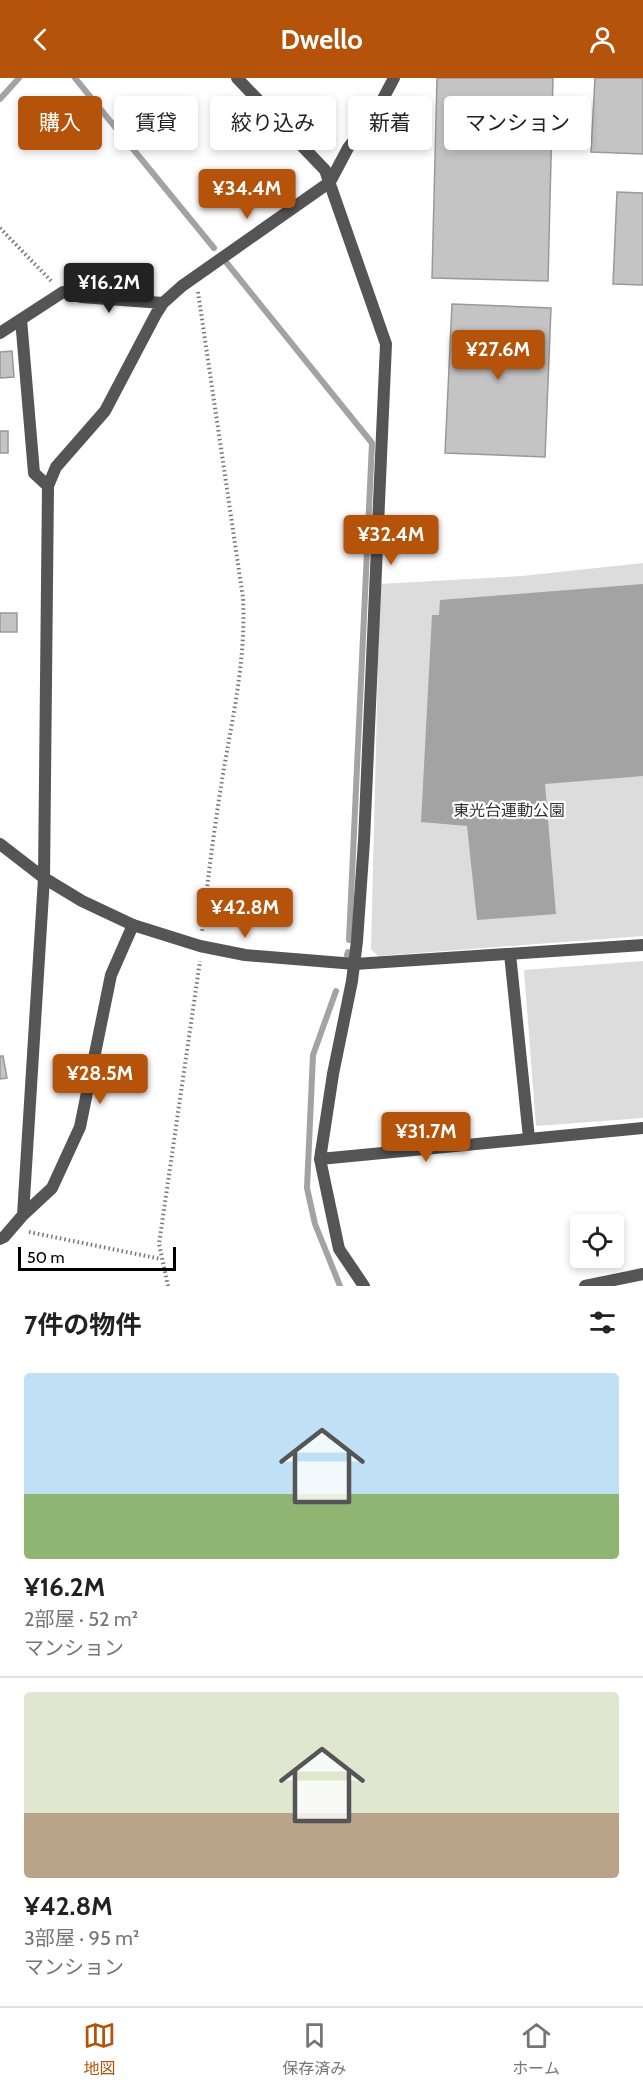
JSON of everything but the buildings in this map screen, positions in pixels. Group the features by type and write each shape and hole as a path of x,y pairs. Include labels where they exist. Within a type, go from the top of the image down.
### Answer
{"street":[{"path":"237,78 325,170 386,344 364,829 355,964 333,1074 321,1159 339,1249 364,1286"},
{"path":"23,1215 44,878 48,486 56,467 105,411 163,303 182,286 330,182 348,148 375,114 394,78"},
{"path":"0,333 63,292 81,297 163,303"},
{"path":"21,319 34,473 48,486"},
{"path":"0,844 44,878 82,901 132,925 200,946 245,955 355,964 643,945"},
{"path":"0,1239 52,1188 80,1127 111,975 132,925"},
{"path":"510,954 529,1138"},
{"path":"321,1159 643,1128"},
{"path":"585,1286 643,1274"}],"path":[{"path":"0,228 63,292"},
{"path":"168,1286 159,1244 200,966 200,946 221,787 243,656 244,625 243,598 196,276"},
{"path":"12,1229 161,1259"}],"green space":[{"name":"東光台運動公園","path":"643,563 643,936 378,956 371,949 380,584 522,576"},
{"path":"643,961 643,1118 536,1126 524,970"}],"shaded area":[{"path":"643,584 643,776 545,784 556,914 477,920 467,826 421,822 432,615 439,615 440,600"}],"waterway":[{"path":"0,99 19,78"},
{"path":"75,78 214,248"},
{"path":"226,262 372,443 349,940"},
{"path":"336,991 313,1055 307,1188 315,1224 340,1286"}]}
